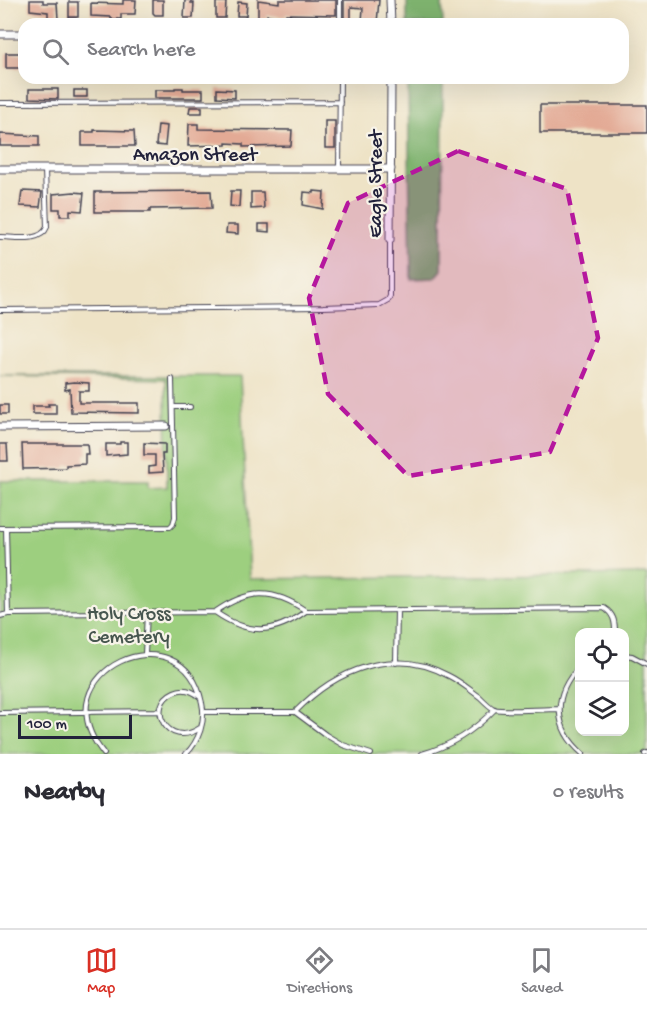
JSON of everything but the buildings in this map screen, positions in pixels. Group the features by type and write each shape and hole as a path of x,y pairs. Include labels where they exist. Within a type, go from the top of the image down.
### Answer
{"street":[{"path":"390,0 391,18"},
{"path":"0,34 18,34"},
{"name":"Eagle Street","path":"390,240 391,84"},
{"name":"Amazon Street","path":"0,169 391,169"},
{"path":"0,427 166,426"}],"lane":[{"path":"340,0 340,18"},
{"path":"339,169 340,84"},
{"path":"0,103 340,102"},
{"path":"0,237 38,237 46,230 45,169"},
{"name":"Eagle Street","path":"0,310 379,305 388,300 390,289 390,240"},
{"path":"0,528 170,527 175,517 172,379"},
{"path":"173,407 190,407"},
{"path":"6,528 8,614"},
{"path":"0,616 8,614 215,612 228,604 254,594 283,597 306,611 604,608 614,619 615,628"},
{"path":"396,663 398,610"},
{"path":"215,612 238,627 268,630 294,620 306,611"},
{"path":"145,654 147,613"},
{"path":"104,754 92,736 87,713 90,695 98,678 111,666 127,657 145,654 176,663 197,687 203,712 201,728 186,754"},
{"path":"629,656 647,664"},
{"path":"295,712 318,690 335,679 370,666 396,663 427,668 447,675 495,709 559,709"},
{"path":"575,671 562,692 559,709 562,727 571,744 583,754"},
{"path":"201,698 187,690 172,692 166,697 160,711 164,724 175,733 189,734 201,728"},
{"path":"423,754 455,741 472,730 495,709"},
{"path":"0,713 160,711"},
{"path":"203,712 295,712 344,745 371,754"}],"highlighted area":[{"path":"458,151 567,189 598,338 550,452 408,476 328,394 309,298 348,203"}],"green space":[{"path":"407,0 442,0 443,18 407,18"},
{"path":"408,84 443,84 442,270 435,278 411,279"},
{"name":"Holy Cross Cemetery","path":"0,376 240,376 250,579 647,574 647,754 0,754 0,481 148,481 148,488 167,487 166,379"}]}
